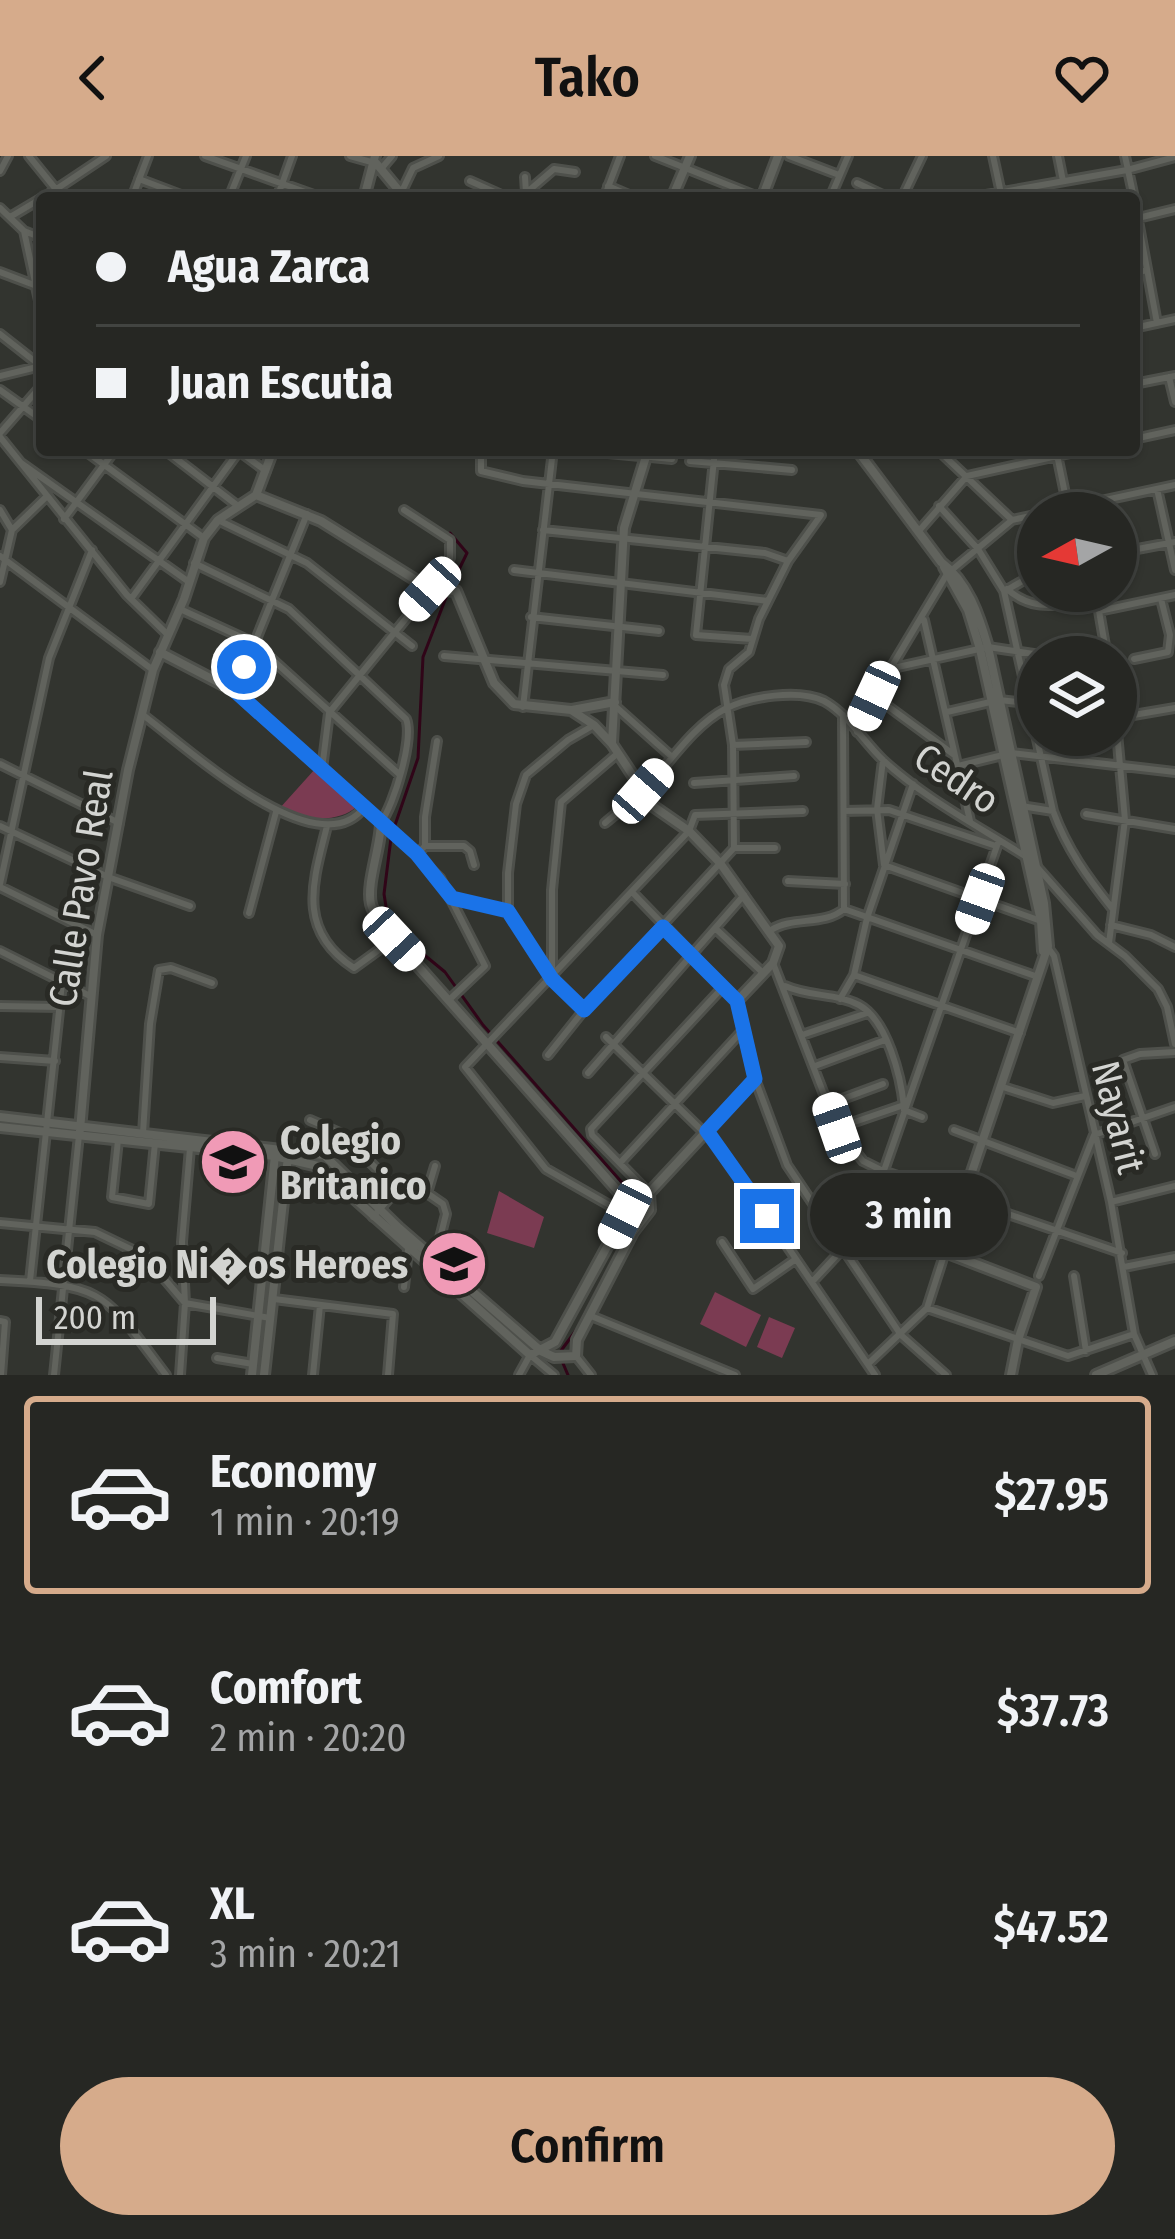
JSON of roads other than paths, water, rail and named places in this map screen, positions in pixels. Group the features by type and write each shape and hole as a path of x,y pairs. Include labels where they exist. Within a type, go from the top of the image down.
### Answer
{"street":[{"path":"4,164 19,156"},
{"path":"29,156 54,191 106,156"},
{"path":"134,192 148,156"},
{"path":"205,156 304,192"},
{"path":"231,192 246,156"},
{"path":"279,192 292,156"},
{"path":"350,156 377,163 400,192"},
{"path":"366,192 377,163 392,156"},
{"path":"404,192 413,168 439,156"},
{"path":"606,192 620,156"},
{"path":"656,156 746,192"},
{"path":"675,192 690,156"},
{"path":"763,192 778,156"},
{"path":"789,156 839,175"},
{"path":"832,192 848,156"},
{"path":"905,192 921,158 909,156"},
{"path":"993,156 1001,192"},
{"path":"1058,156 1064,181"},
{"path":"1125,156 1132,192"},
{"path":"1015,192 1175,157"},
{"path":"528,192 554,169 575,172"},
{"path":"524,192 525,177"},
{"path":"139,179 173,192"},
{"path":"470,182 494,192"},
{"path":"857,183 876,192"},
{"path":"608,186 622,192"},
{"path":"10,218 36,202"},
{"path":"0,208 24,231 36,236"},
{"path":"1140,218 1175,209"},
{"path":"24,231 36,276"},
{"path":"1140,238 1157,323"},
{"path":"1140,272 1147,270"},
{"path":"0,272 36,286"},
{"path":"1140,327 1175,320"},
{"path":"0,334 36,362"},
{"path":"0,376 36,367"},
{"path":"1140,383 1172,376 1175,402"},
{"path":"0,390 36,416"},
{"path":"36,394 0,435 45,498 130,599 167,634"},
{"path":"1140,438 1175,430"},
{"path":"92,456 204,538"},
{"path":"64,519 111,456"},
{"path":"173,456 238,506"},
{"path":"130,599 235,456"},
{"path":"245,456 266,471"},
{"path":"270,456 256,495 307,514 375,551 430,589 451,590 494,683 514,704 571,710 615,704"},
{"path":"481,456 481,471 524,482 821,515 788,561 748,652 729,670 724,685 733,745 734,848"},
{"path":"523,707 552,456"},
{"path":"552,979 552,890 561,802 615,748 622,538 646,456"},
{"path":"660,456 672,459"},
{"path":"714,456 696,635 752,639"},
{"path":"861,456 974,606 1046,945 1021,1034 927,1308 868,1364"},
{"path":"945,456 1012,520"},
{"path":"918,532 967,476 1045,456"},
{"path":"1058,456 1065,492"},
{"path":"17,461 189,582"},
{"path":"690,461 792,470"},
{"path":"1137,494 1175,485"},
{"path":"1157,489 1175,570"},
{"name":"Calle Pavo Real","path":"54,1375 97,935 140,712 204,538 218,520 256,495"},
{"path":"0,583 13,530 45,498"},
{"path":"939,506 1017,599"},
{"path":"0,510 13,530"},
{"path":"322,769 329,713 450,558 450,541 404,510"},
{"path":"235,691 307,514"},
{"path":"857,732 949,572 1017,519"},
{"path":"218,520 317,570 412,646"},
{"path":"543,530 765,554 788,561"},
{"path":"1137,549 1172,543"},
{"path":"92,550 49,658 0,885 97,935"},
{"path":"3,557 153,670"},
{"path":"194,563 289,609 402,712 410,727 391,809 383,824 372,909 626,1202 625,1214 555,1342 536,1353 519,1375"},
{"path":"514,570 768,601"},
{"path":"1005,590 1017,583"},
{"path":"1005,590 1017,640"},
{"path":"1137,604 1175,596"},
{"path":"1137,658 1168,652 1170,635 1161,599"},
{"path":"180,609 254,644 399,774"},
{"path":"531,616 659,631"},
{"path":"923,617 970,821"},
{"path":"890,669 984,648 1017,652"},
{"path":"160,652 235,691 417,854 452,898 485,966 448,1000"},
{"path":"444,656 663,675"},
{"name":"Cedro","path":"727,708 763,698 806,695 827,703 913,784 1030,860 1087,925 1158,988 1173,1025 1175,1048"},
{"path":"874,696 957,761 1008,754 1175,772"},
{"path":"946,712 996,700 1017,702"},
{"path":"615,704 673,757"},
{"path":"605,823 727,708"},
{"path":"1137,716 1175,708"},
{"path":"571,710 594,725 615,748 653,806 689,831 719,862 779,946 773,963 737,1001"},
{"path":"140,712 276,812 327,826 358,815 365,806"},
{"path":"770,931 783,922 835,916 844,909 842,715"},
{"path":"584,1010 552,979 508,911 508,872 519,789 526,775 594,725"},
{"path":"425,846 424,818 436,742"},
{"path":"733,745 806,742"},
{"path":"1008,754 1046,945"},
{"path":"1109,944 1125,820 1120,756"},
{"path":"1041,757 1053,811 1072,855 1112,908"},
{"path":"883,760 878,808 884,865"},
{"path":"0,764 118,823"},
{"path":"694,783 794,776"},
{"path":"840,999 854,975 867,918 913,784"},
{"path":"1022,806 1053,811"},
{"path":"812,1282 865,1225 998,843 878,808 844,811"},
{"path":"248,913 276,812"},
{"path":"625,1214 546,1169 465,1067 689,831 695,815 803,812"},
{"path":"1086,814 1175,829"},
{"path":"0,826 108,878 190,906"},
{"path":"327,826 310,891 318,928 354,968 394,939"},
{"path":"417,854 425,846 464,846 474,865"},
{"path":"548,1055 734,848 775,848"},
{"path":"884,865 1041,920"},
{"path":"788,880 845,884"},
{"path":"632,892 737,1001 755,1079 787,1165 901,1335 946,1375"},
{"path":"588,1073 744,895"},
{"path":"452,898 508,911"},
{"path":"844,909 1038,976"},
{"path":"1109,925 1175,947"},
{"path":"716,928 764,973"},
{"name":"Nayarit","path":"1046,945 1111,1202 1134,1334 1152,1375"},
{"path":"0,951 90,997"},
{"path":"773,963 837,1128 863,1161 1122,1253"},
{"path":"143,1133 150,1024 159,970 171,968 212,983"},
{"path":"854,975 1021,1034"},
{"path":"30,1281 62,982"},
{"path":"783,985 807,996 858,1004 868,1013 896,1060 904,1108"},
{"path":"591,1375 576,1356 578,1340 633,1232 650,1210 649,1192 591,1129 723,987"},
{"path":"0,1006 59,1007"},
{"path":"802,1036 868,1013"},
{"path":"620,1162 743,1030"},
{"path":"606,1036 707,1131 875,1375"},
{"path":"814,1066 885,1040"},
{"path":"1155,1154 1124,1060 1175,1048"},
{"path":"0,1058 55,1061"},
{"path":"626,1202 649,1192 755,1079"},
{"path":"829,1104 883,1084"},
{"path":"1003,1087 1053,1103 1085,1096"},
{"path":"837,1128 904,1108 922,1117"},
{"path":"1011,1375 1055,1230 1094,1136 1175,1108"},
{"path":"0,1117 45,1128"},
{"path":"310,1120 342,1134 397,1189 428,1193 443,1204 446,1214 440,1238"},
{"path":"0,1127 143,1133 288,1154 325,1171 376,1213 536,1353 554,1375"},
{"path":"954,1130 1076,1175"},
{"path":"80,1131 190,1148 275,1152"},
{"path":"118,1140 112,1196 149,1204 155,1143"},
{"path":"180,1375 185,1303 182,1243 190,1148"},
{"path":"252,1375 275,1152"},
{"path":"264,1375 288,1154"},
{"path":"428,1193 435,1166"},
{"path":"1111,1202 1175,1186"},
{"path":"376,1213 397,1189"},
{"path":"376,1213 408,1250 460,1287"},
{"path":"0,1222 69,1228 120,1241 145,1256 185,1303 270,1318"},
{"path":"865,1225 1038,1281"},
{"path":"722,1242 755,1289 796,1259"},
{"path":"404,1286 408,1250"},
{"path":"1124,1267 1175,1257"},
{"path":"1074,1276 1086,1351"},
{"path":"0,1280 64,1284 99,1295 115,1307 166,1375"},
{"path":"272,1299 393,1314 388,1375"},
{"path":"313,1375 320,1305"},
{"path":"927,1308 1068,1356 1134,1334"},
{"path":"591,1316 735,1375"},
{"path":"1,1375 3,1321"},
{"path":"1096,1375 1175,1341"},
{"path":"536,1353 554,1358 576,1356"},
{"path":"217,1358 254,1364"}],"waterway":[{"path":"450,533 467,553 451,586"},
{"path":"394,828 418,758 423,657 447,595"},
{"path":"391,838 384,894 394,930 445,972 483,1025 632,1194"},
{"path":"560,1352 577,1329 632,1223 637,1202"},
{"path":"562,1361 568,1375"}],"place":[{"name":"Colegio Britanico","path":"233,1162"},
{"name":"Colegio Ni�os Heroes","path":"454,1264"}]}
